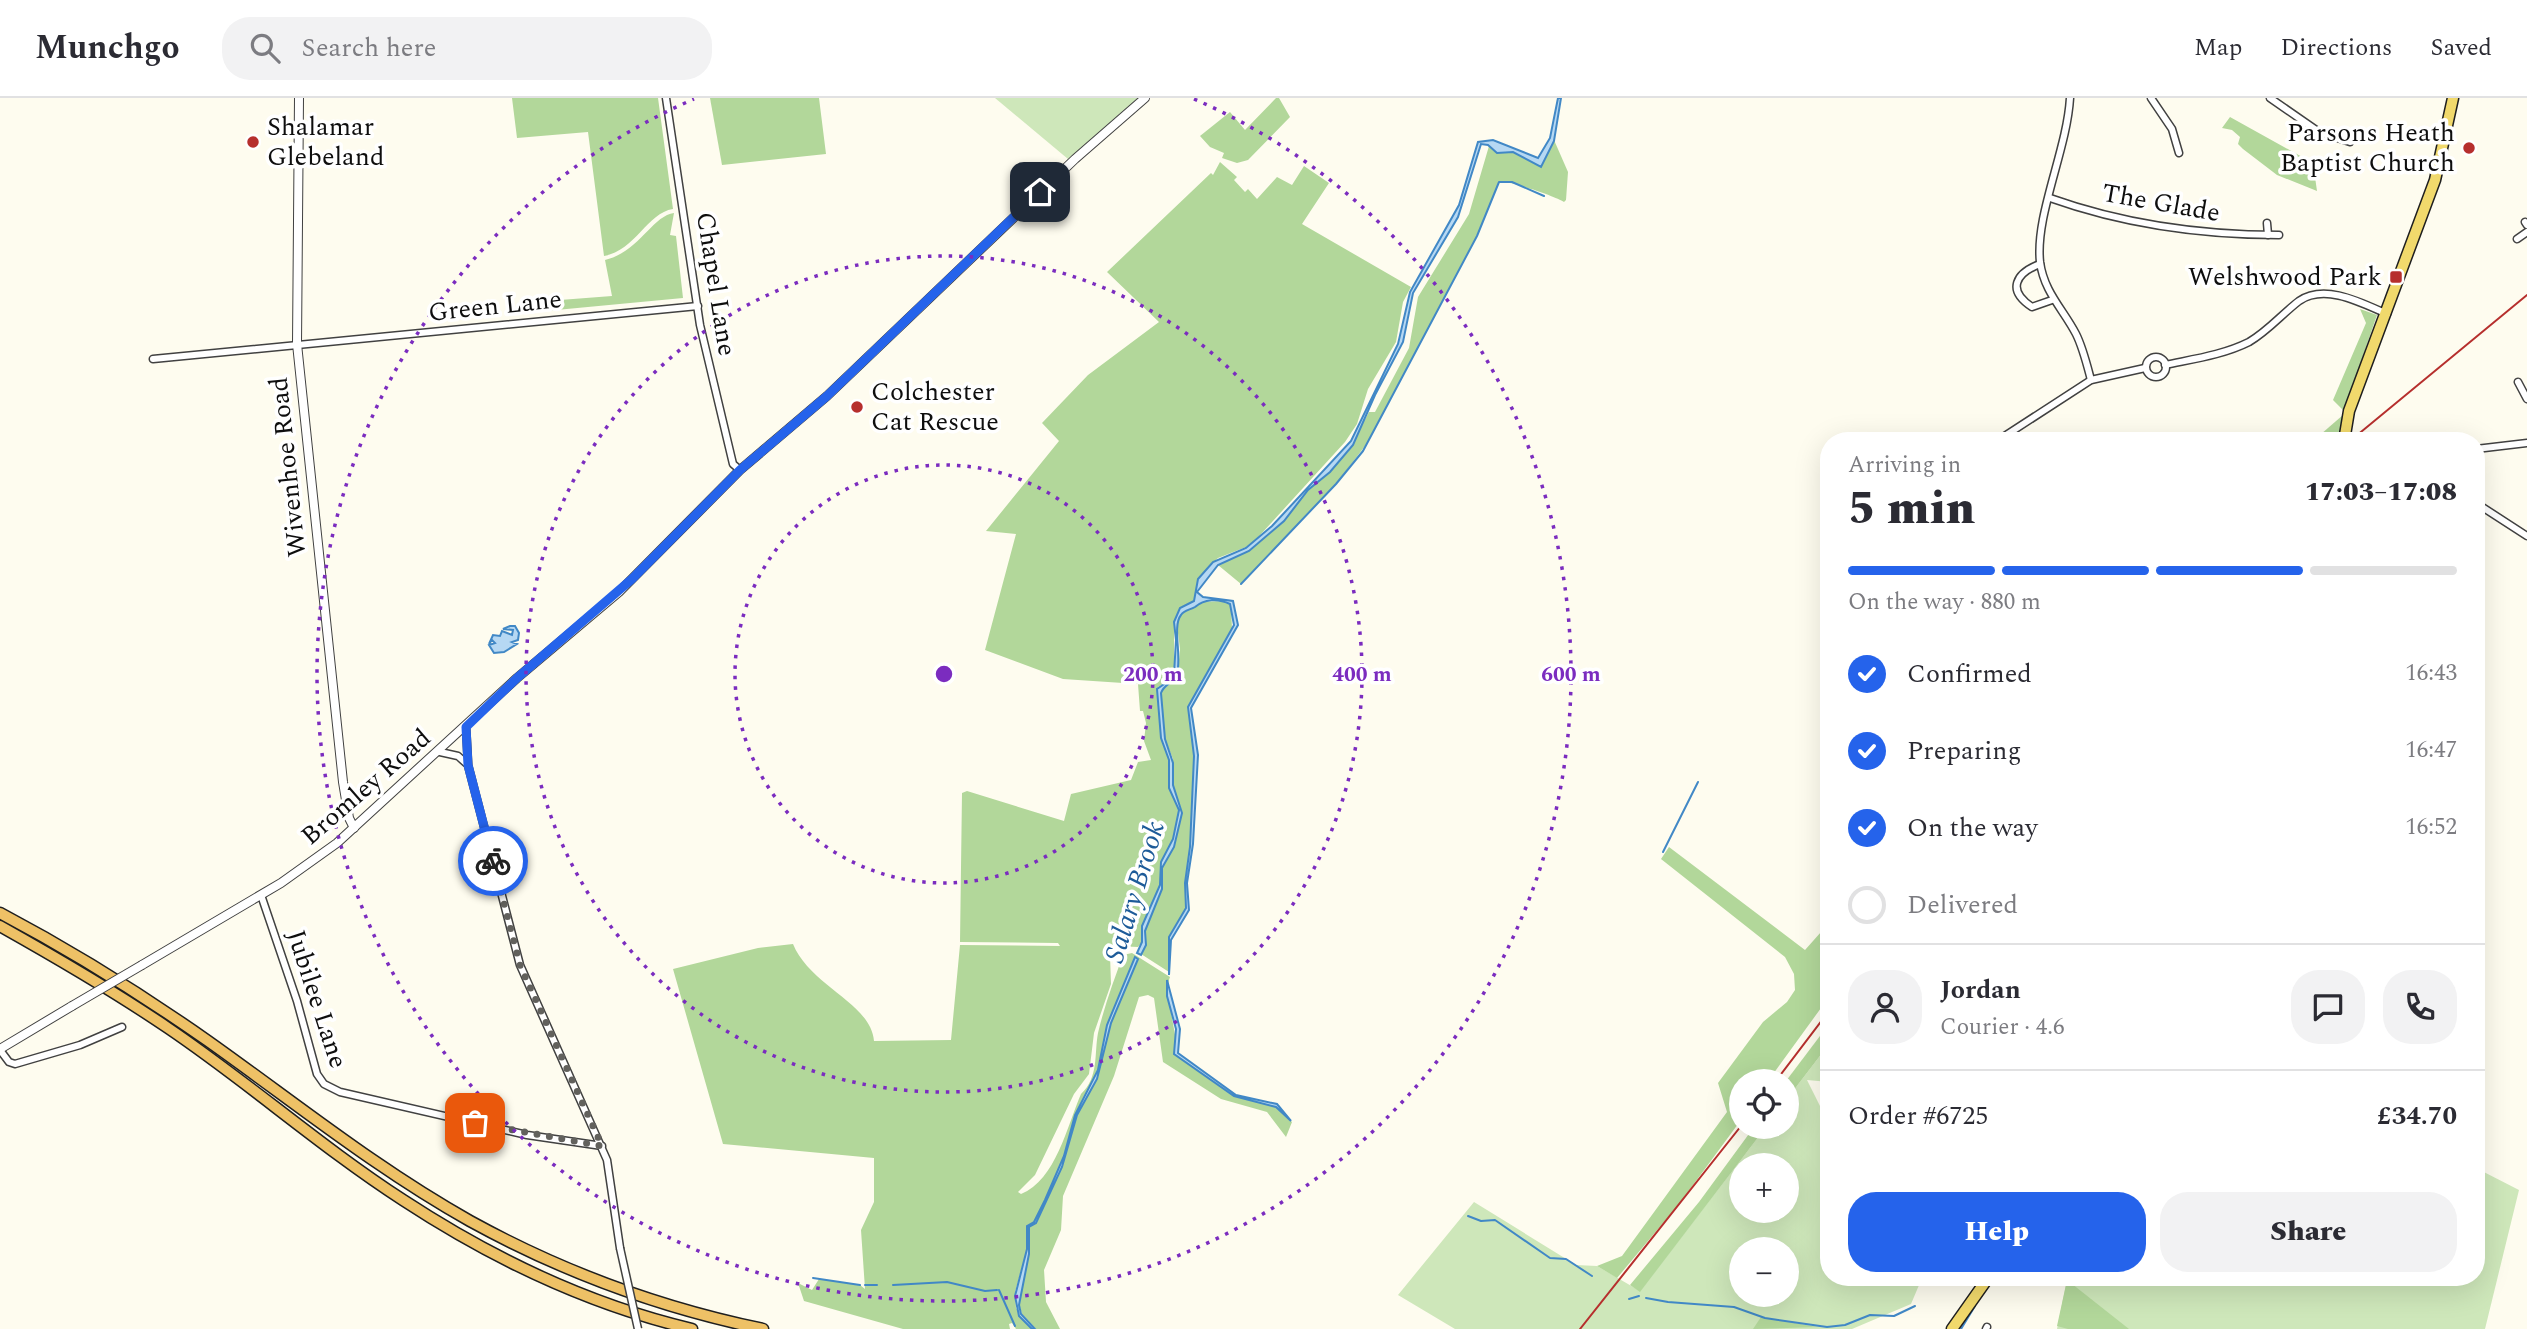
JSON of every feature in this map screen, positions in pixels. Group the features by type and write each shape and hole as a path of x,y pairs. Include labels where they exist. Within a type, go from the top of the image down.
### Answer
{"highway":[{"path":"0,912 128,987 371,1158 470,1220 594,1280 693,1312 763,1329"},
{"path":"0,926 169,1028 359,1170 455,1231 560,1284 631,1311 692,1329"}],"main road":[{"path":"2346,432 2349,411 2435,180 2453,98"},
{"path":"1952,1329 1982,1286"}],"street":[{"name":"Wivenhoe Road","path":"299,98 297,344 343,782 349,817 354,828"},
{"name":"Chapel Lane","path":"666,98 698,306 729,452 733,464 740,470"},
{"name":"Bromley Road","path":"0,1049 261,895 310,863 354,828 440,752 517,678 637,575 740,470 827,396 1075,159 1145,98"},
{"path":"2070,98 2068,128 2040,233 2040,264 2052,300 2076,333 2091,380"},
{"path":"2151,98 2172,130 2179,153"},
{"path":"2270,98 2319,132 2350,142 2354,135"},
{"name":"The Glade","path":"2050,198 2079,208 2186,230 2279,235"},
{"path":"2267,223 2268,235"},
{"path":"2517,239 2527,232"},
{"path":"2040,264 2024,270 2018,276 2017,284 2026,303 2032,307 2052,300"},
{"path":"2165,365 2225,352 2246,343 2310,296 2328,294 2386,314"},
{"name":"Green Lane","path":"153,359 698,306"},
{"path":"2152,357 2160,357 2166,370 2160,376 2153,377 2145,368 2152,357"},
{"path":"2011,432 2091,380 2145,368"},
{"path":"2518,382 2527,398 2518,402"},
{"path":"2485,448 2527,443"},
{"path":"2485,509 2527,536"},
{"path":"466,727 468,765 520,965 602,1146 638,1329"},
{"path":"440,752 458,756 468,765"},
{"name":"Jubilee Lane","path":"261,895 297,1001 315,1068 324,1084 340,1092 475,1123 602,1146"},
{"path":"0,1049 9,1062 15,1064 80,1045 122,1027"}],"green space":[{"path":"512,98 658,98 673,209 656,217 625,247 604,256 588,132 517,138"},
{"path":"710,98 819,98 826,154 722,165"},
{"path":"995,98 1138,98 1068,159"},
{"path":"1279,98 1290,117 1248,160 1237,163 1222,158 1224,153 1210,147 1200,136 1230,112 1245,130"},
{"path":"2230,117 2313,163 2317,191 2277,175 2243,149 2238,144 2240,137 2232,130 2222,128"},
{"path":"1554,140 1568,172 1566,200 1564,202 1532,189 1499,182 1477,236 1368,442 1336,484 1241,584 1218,565 1249,551 1284,521 1308,490 1348,452 1369,412 1375,412 1409,348 1418,297 1469,214 1489,146 1497,153 1513,152 1541,166"},
{"path":"1220,162 1237,177 1234,180 1245,192 1248,189 1257,199 1277,177 1292,185 1304,166 1329,183 1302,224 1411,287 1403,302 1396,342 1368,389 1357,424 1345,442 1251,545 1218,558 1205,571 1198,579 1194,601 1180,608 1174,634 1174,674 1170,680 1158,687 1157,693 1161,738 1169,760 1171,791 1179,809 1173,839 1160,870 1160,885 1142,926 1142,942 1138,947 1115,946 1110,955 1111,984 1094,1033 1089,1074 1074,1094 1035,1175 1018,1192 1021,1194 1033,1187 1052,1165 1081,1094 1091,1080 1100,1023 1123,955 1132,953 1170,977 1170,1003 1178,1055 1234,1096 1277,1107 1292,1122 1286,1137 1267,1112 1221,1099 1163,1062 1154,998 1148,995 1139,997 1114,1076 1063,1196 1061,1230 1044,1270 1046,1302 1060,1329 1036,1329 1022,1314 1019,1304 1029,1254 1030,1226 1036,1223 1062,1167 1077,1115 1097,1079 1111,1022 1138,960 1135,957 1107,1025 1098,1070 1075,1115 1064,1156 1034,1222 1027,1226 1027,1249 1015,1292 1016,1308 1032,1329 1016,1329 1012,1323 1009,1324 1010,1329 903,1329 804,1301 798,1283 812,1290 819,1279 860,1285 865,1289 861,1230 874,1202 874,1158 723,1144 673,969 758,948 793,944 812,972 862,1016 874,1041 951,1040 960,945 1060,946 1058,943 960,942 962,793 967,791 1064,821 1071,794 1131,780 1138,762 1151,760 1144,741 1146,723 1143,711 1140,711 1138,684 1063,679 985,650 1016,534 986,531 1059,441 1042,423 1088,375 1159,322 1107,272 1211,173 1213,175"},
{"path":"674,213 670,235 676,236 683,298 535,312 534,302 612,296 605,260 627,250 659,220"},
{"path":"2360,309 2377,315 2344,411 2333,400 2366,323"},
{"path":"2343,415 2340,432 2323,432"},
{"path":"1224,601 1231,605 1232,629 1188,707 1195,762 1185,883 1186,908 1169,937 1169,972 1141,954 1146,945 1145,931 1163,884 1162,868 1176,840 1182,813 1173,785 1173,759 1165,739 1161,690 1171,683 1178,671 1180,649 1177,625 1181,614 1198,602"},
{"path":"1669,847 1805,950 1820,933 1820,1009 1777,1069 1729,1069 1729,1136 1679,1204 1617,1278 1597,1266 1622,1256 1727,1112 1718,1083 1763,1022 1787,1002 1795,990 1794,974 1785,957 1661,859"},
{"path":"1820,1036 1820,1056 1799,1083 1799,1069 1795,1069"},
{"path":"1820,1056 1820,1081 1807,1080 1820,1106 1820,1286 1919,1286 1911,1304 1852,1329 1455,1329 1398,1295 1474,1202 1576,1265 1597,1266 1640,1291 1729,1175 1729,1223 1799,1223 1799,1153 1746,1153 1757,1139 1799,1139 1799,1083"},
{"path":"1745,1139 1757,1139 1746,1153 1735,1153"},
{"path":"1729,1161 1729,1175 1640,1292 1630,1285"},
{"path":"2485,1173 2519,1190 2485,1329 2057,1329 2066,1286 2485,1286"},
{"path":"2066,1286 2075,1286 2129,1329 2068,1329 2057,1326"},
{"path":"1761,1317 1817,1327 1823,1327 1753,1329"}],"water":[{"path":"1558,98 1561,98 1554,141 1541,167 1513,152 1497,153 1488,145 1481,144 1458,217 1413,293 1403,342 1353,445 1330,472 1308,490 1284,521 1249,551 1218,565 1197,592 1203,597 1233,601 1238,625 1191,708 1198,755 1193,844 1187,883 1189,910 1171,940 1169,975 1169,937 1186,908 1185,883 1190,847 1194,756 1188,707 1234,625 1230,604 1216,600 1203,602 1185,611 1178,620 1177,673 1161,693 1165,739 1173,763 1173,785 1182,813 1174,847 1162,868 1162,889 1145,931 1146,945 1141,955 1137,953 1142,942 1142,926 1160,885 1161,862 1173,839 1179,810 1169,788 1169,760 1161,738 1157,689 1174,674 1174,622 1180,608 1194,601 1198,579 1213,562 1246,548 1272,526 1351,441 1398,344 1410,292 1459,205 1478,142 1493,140 1538,158 1550,138"},
{"path":"515,626 519,633 518,640 512,642 517,644 504,652 494,653 489,645 495,643 492,640 489,644 493,635 500,636 502,631 512,635 513,630 503,629"},
{"path":"1135,957 1138,959 1111,1023 1097,1079 1077,1115 1062,1167 1036,1223 1029,1227 1029,1254 1019,1305 1021,1314 1035,1329 1032,1329 1019,1316 1015,1296 1027,1249 1027,1226 1034,1222 1064,1156 1075,1115 1098,1070 1107,1025"},
{"path":"1167,980 1180,1029 1178,1053 1236,1095 1277,1104 1291,1121 1276,1107 1234,1096 1174,1054 1176,1029 1167,996"}],"waterway":[{"path":"1241,584 1336,484 1363,451 1477,236 1499,182 1512,182 1544,196"},
{"path":"1663,852 1698,782"},
{"path":"1468,1216 1481,1221 1495,1220 1550,1258 1566,1259 1592,1276"},
{"path":"813,1278 860,1285"},
{"path":"893,1285 947,1282 985,1291 997,1290"},
{"path":"865,1285 877,1285"},
{"path":"999,1290 1015,1326"},
{"path":"1629,1299 1639,1296"},
{"path":"1646,1298 1734,1307 1765,1318 1827,1327 1845,1325 1870,1315 1894,1316 1915,1306"},
{"path":"1961,1329 1975,1306"}],"railway":[{"path":"2361,432 2527,295"},
{"path":"1785,1069 1820,1023"},
{"path":"1580,1329 1731,1139"}],"way so far":[{"path":"475,1123 549,1139 602,1146 520,965 493,861"}],"place":[{"name":"Shalamar Glebeland","path":"253,142"},
{"name":"Parsons Heath Baptist Church","path":"2469,148"},
{"name":"Welshwood Park","path":"2396,277"},
{"name":"Colchester Cat Rescue","path":"857,407"}],"route":[{"path":"493,861 468,765 464,742 466,727 517,678 646,567 740,470 796,425 1040,192"}],"water label":[{"name":"Salary Brook","path":"1135,892"}]}
